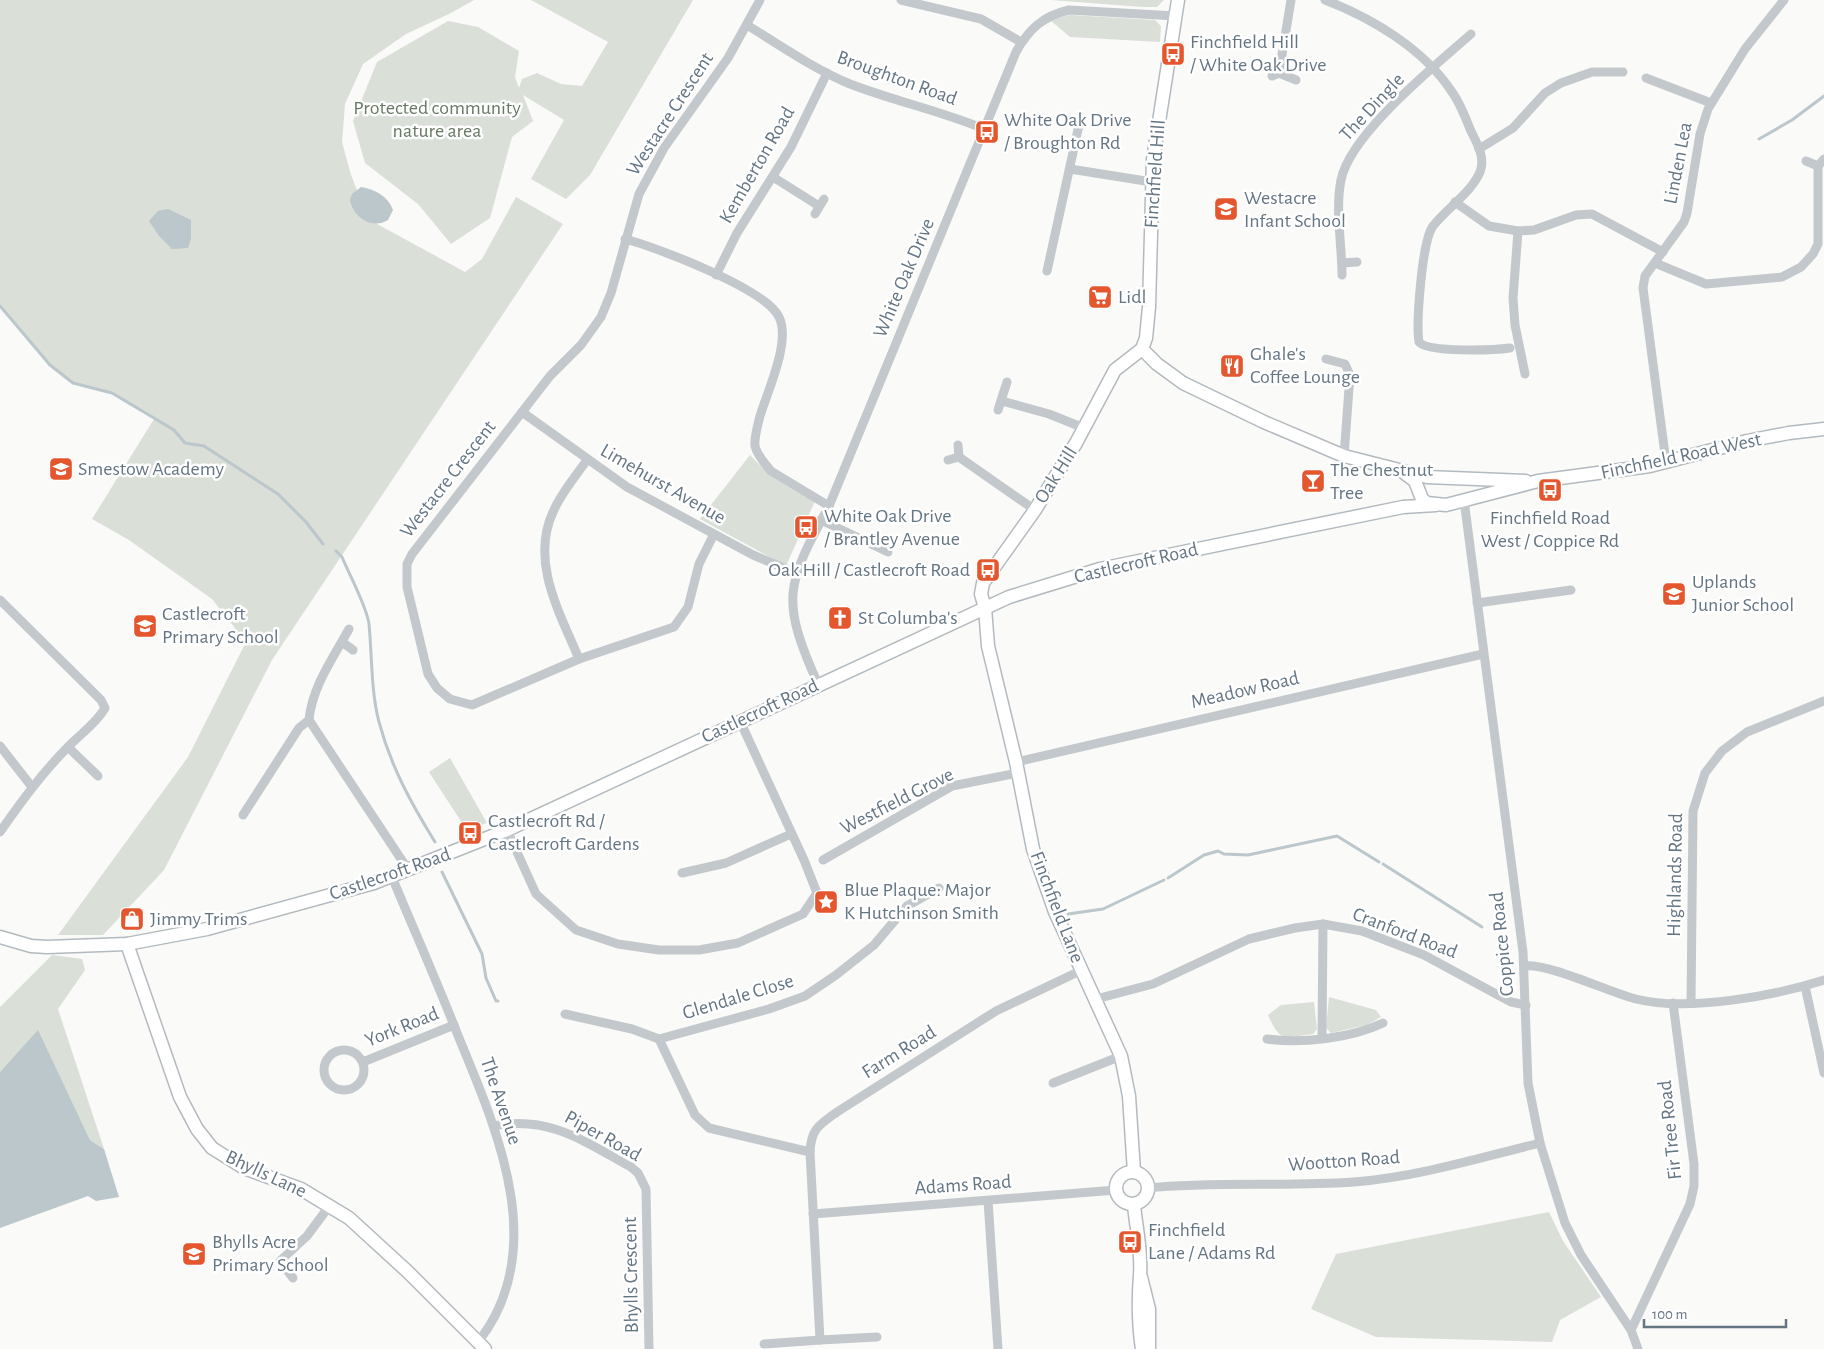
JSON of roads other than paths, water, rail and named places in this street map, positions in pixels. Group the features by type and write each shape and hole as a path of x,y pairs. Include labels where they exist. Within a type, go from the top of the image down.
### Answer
{"street":[{"name":"Westacre Crescent","path":"714,534 699,564 688,608 674,627 579,660 472,705 450,699 437,688 428,674 407,587 407,564 412,554 550,376 592,332 601,317 611,293 639,194 660,156 728,58 760,0"},
{"path":"901,0 981,19 1021,42"},
{"name":"Finchfield Hill","path":"1142,349 1146,338 1149,307 1152,182 1161,101 1178,0"},
{"path":"1291,0 1276,74 1296,80"},
{"path":"1325,0 1381,28 1417,53 1433,68 1460,104 1479,149 1482,161 1479,173 1434,225 1426,243 1419,342 1425,346 1466,349 1510,348"},
{"name":"Linden Lea","path":"1666,462 1643,298 1645,276 1663,252 1687,213 1700,134 1711,102 1745,49 1784,0"},
{"name":"White Oak Drive","path":"818,684 802,650 793,617 792,595 796,572 804,550 829,506 1021,42 1036,24 1056,13 1068,10 1176,16"},
{"name":"Broughton Road","path":"747,25 827,72 872,92 939,112 984,130"},
{"name":"The Dingle","path":"1342,275 1340,192 1347,162 1367,133 1433,68 1471,34"},
{"name":"Kemberton Road","path":"716,275 737,233 791,147 827,72"},
{"path":"1479,149 1513,128 1545,93 1561,83 1592,72 1623,72"},
{"path":"1646,78 1711,102"},
{"path":"1047,270 1079,125"},
{"path":"1655,263 1706,284 1782,277 1801,267 1813,254 1818,244 1821,162 1806,161"},
{"path":"1070,169 1152,182"},
{"path":"773,177 819,207"},
{"path":"1455,202 1489,226 1518,231 1534,230 1576,215 1592,214 1663,252"},
{"path":"1518,231 1513,298 1515,325 1526,374"},
{"path":"625,239 666,251 716,275 769,304 779,316 783,340 758,426 755,445 771,471 829,506"},
{"path":"1342,263 1357,262"},
{"path":"1142,349 1157,364 1183,383 1264,422 1344,456 1403,472 1427,503 1436,505"},
{"name":"Oak Hill","path":"985,608 981,594 983,583 1034,510 1084,428 1115,370 1142,349"},
{"path":"1326,359 1345,364 1350,375 1344,456"},
{"path":"1007,382 1000,406 1049,414 1084,428"},
{"name":"Limehurst Avenue","path":"522,412 627,487 753,555 796,572"},
{"name":"Finchfield Road West","path":"1436,505 1458,502 1538,481 1624,470 1666,462 1747,441 1824,429"},
{"path":"958,445 959,457 1034,510"},
{"path":"948,460 959,457"},
{"path":"579,660 546,576 544,552 546,536 554,510 587,460"},
{"name":"Finchfield Road West","path":"1403,472 1427,477 1538,481"},
{"path":"1403,507 1427,477"},
{"path":"1457,478 1464,483 1467,490 1458,502"},
{"name":"Coppice Road","path":"1458,502 1465,514 1524,966 1528,1083 1540,1143 1565,1223 1581,1255 1631,1330 1638,1349"},
{"path":"1403,507 1436,505"},
{"name":"Castlecroft Road","path":"0,936 31,946 54,948 127,944 213,927 392,877 508,830 818,684 985,608 1035,588 1100,569 1403,507"},
{"path":"821,520 888,552"},
{"path":"1477,603 1572,590"},
{"path":"0,600 101,700 105,708 100,718 68,747 32,787 0,832"},
{"name":"Finchfield Lane","path":"985,608 988,646 1040,869 1055,912 1121,1056 1130,1096 1134,1172"},
{"path":"349,629 327,667 310,705 309,720 409,871"},
{"path":"342,642 353,650"},
{"name":"Meadow Road","path":"1017,767 1483,654"},
{"name":"Highlands Road","path":"1691,1003 1693,811 1705,773 1722,751 1747,732 1824,701"},
{"path":"243,815 253,808 299,728 309,720"},
{"path":"508,830 536,894 562,920 576,930 618,944 659,950 699,950 738,943 802,914 817,893 740,720"},
{"path":"0,746 32,787"},
{"path":"68,747 98,776"},
{"name":"Westfield Grove","path":"823,860 952,786 1017,767"},
{"path":"682,873 726,863 792,834"},
{"name":"The Avenue","path":"392,877 494,1126 511,1188 514,1245 509,1275 500,1308 481,1346"},
{"name":"Glendale Close","path":"659,1039 769,1009 805,996 862,956 911,902 940,888"},
{"path":"1322,1038 1323,924"},
{"name":"Cranford Road","path":"1096,999 1153,984 1249,939 1323,924 1362,931 1424,955 1511,1002 1526,1005"},
{"name":"Bhylls Lane","path":"127,944 180,1097 196,1129 212,1148 244,1168 301,1189 349,1218 373,1238 481,1346"},
{"path":"1524,966 1538,966 1638,999 1674,1003 1730,1000 1805,986 1824,980"},
{"name":"Farm Road","path":"820,1340 810,1152 810,1138 814,1130 836,1112 996,1011 1082,970"},
{"path":"1805,986 1824,1072"},
{"name":"Fir Tree Road","path":"1631,1330 1690,1204 1694,1186 1694,1164 1674,1003"},
{"path":"565,1014 632,1029 659,1039 695,1115 709,1128 810,1152"},
{"path":"1267,1039 1285,1042 1322,1038 1370,1029 1383,1023"},
{"name":"York Road","path":"363,1062 454,1025"},
{"name":"York Road","path":"348,1050 354,1052 363,1062 364,1068 361,1081 351,1088 338,1089 328,1082 325,1076 326,1062 335,1052 348,1050"},
{"path":"1053,1082 1121,1056"},
{"name":"Piper Road","path":"494,1126 521,1122 562,1130 631,1167 643,1180 647,1201"},
{"name":"Wootton Road","path":"1148,1188 1218,1183 1322,1184 1372,1180 1446,1166 1540,1143"},
{"path":"1134,1172 1144,1177 1148,1188 1144,1198 1134,1205 1120,1198 1116,1190 1120,1177 1134,1172"},
{"name":"Adams Road","path":"813,1214 1116,1190"},
{"name":"Bhylls Crescent","path":"647,1201 650,1349"},
{"path":"988,1201 998,1349"},
{"path":"294,1278 280,1261 306,1236 330,1205"},
{"path":"1134,1205 1140,1274 1138,1320 1142,1349"},
{"path":"1140,1274 1147,1292 1149,1349"},
{"path":"764,1344 876,1337"}],"waterway":[{"path":"1759,139 1792,120 1824,96"},
{"path":"0,306 50,365 73,383 112,393 174,430 185,443 204,446 278,494 306,522 323,544"},
{"path":"336,551 342,557 368,617 374,698 389,754 402,784 435,842"},
{"path":"1168,878 1204,855 1218,851 1224,854 1248,855 1337,836 1379,862"},
{"path":"1383,864 1482,927"},
{"path":"442,872 482,954 486,978 496,1001 498,1001"},
{"path":"1068,914 1103,909 1164,880"}],"place":[{"name":"Finchfield Hill / White Oak Drive","path":"1173,54"},
{"name":"White Oak Drive / Broughton Rd","path":"987,132"},
{"name":"Westacre Infant School","path":"1226,209"},
{"name":"Lidl","path":"1100,297"},
{"name":"Ghale's Coffee Lounge","path":"1232,366"},
{"name":"Smestow Academy","path":"61,469"},
{"name":"The Chestnut Tree","path":"1313,481"},
{"name":"Finchfield Road West / Coppice Rd","path":"1550,490"},
{"name":"White Oak Drive / Brantley Avenue","path":"806,527"},
{"name":"Oak Hill / Castlecroft Road","path":"988,570"},
{"name":"Uplands Junior School","path":"1674,594"},
{"name":"St Columba's","path":"840,618"},
{"name":"Castlecroft Primary School","path":"145,626"},
{"name":"Castlecroft Rd / Castlecroft Gardens","path":"470,833"},
{"name":"Blue Plaque: Major K Hutchinson Smith","path":"826,902"},
{"name":"Jimmy Trims","path":"132,919"},
{"name":"Finchfield Lane / Adams Rd","path":"1130,1242"},
{"name":"Bhylls Acre Primary School","path":"194,1254"}],"park label":[{"name":"Protected community nature area","path":"437,120"}]}
